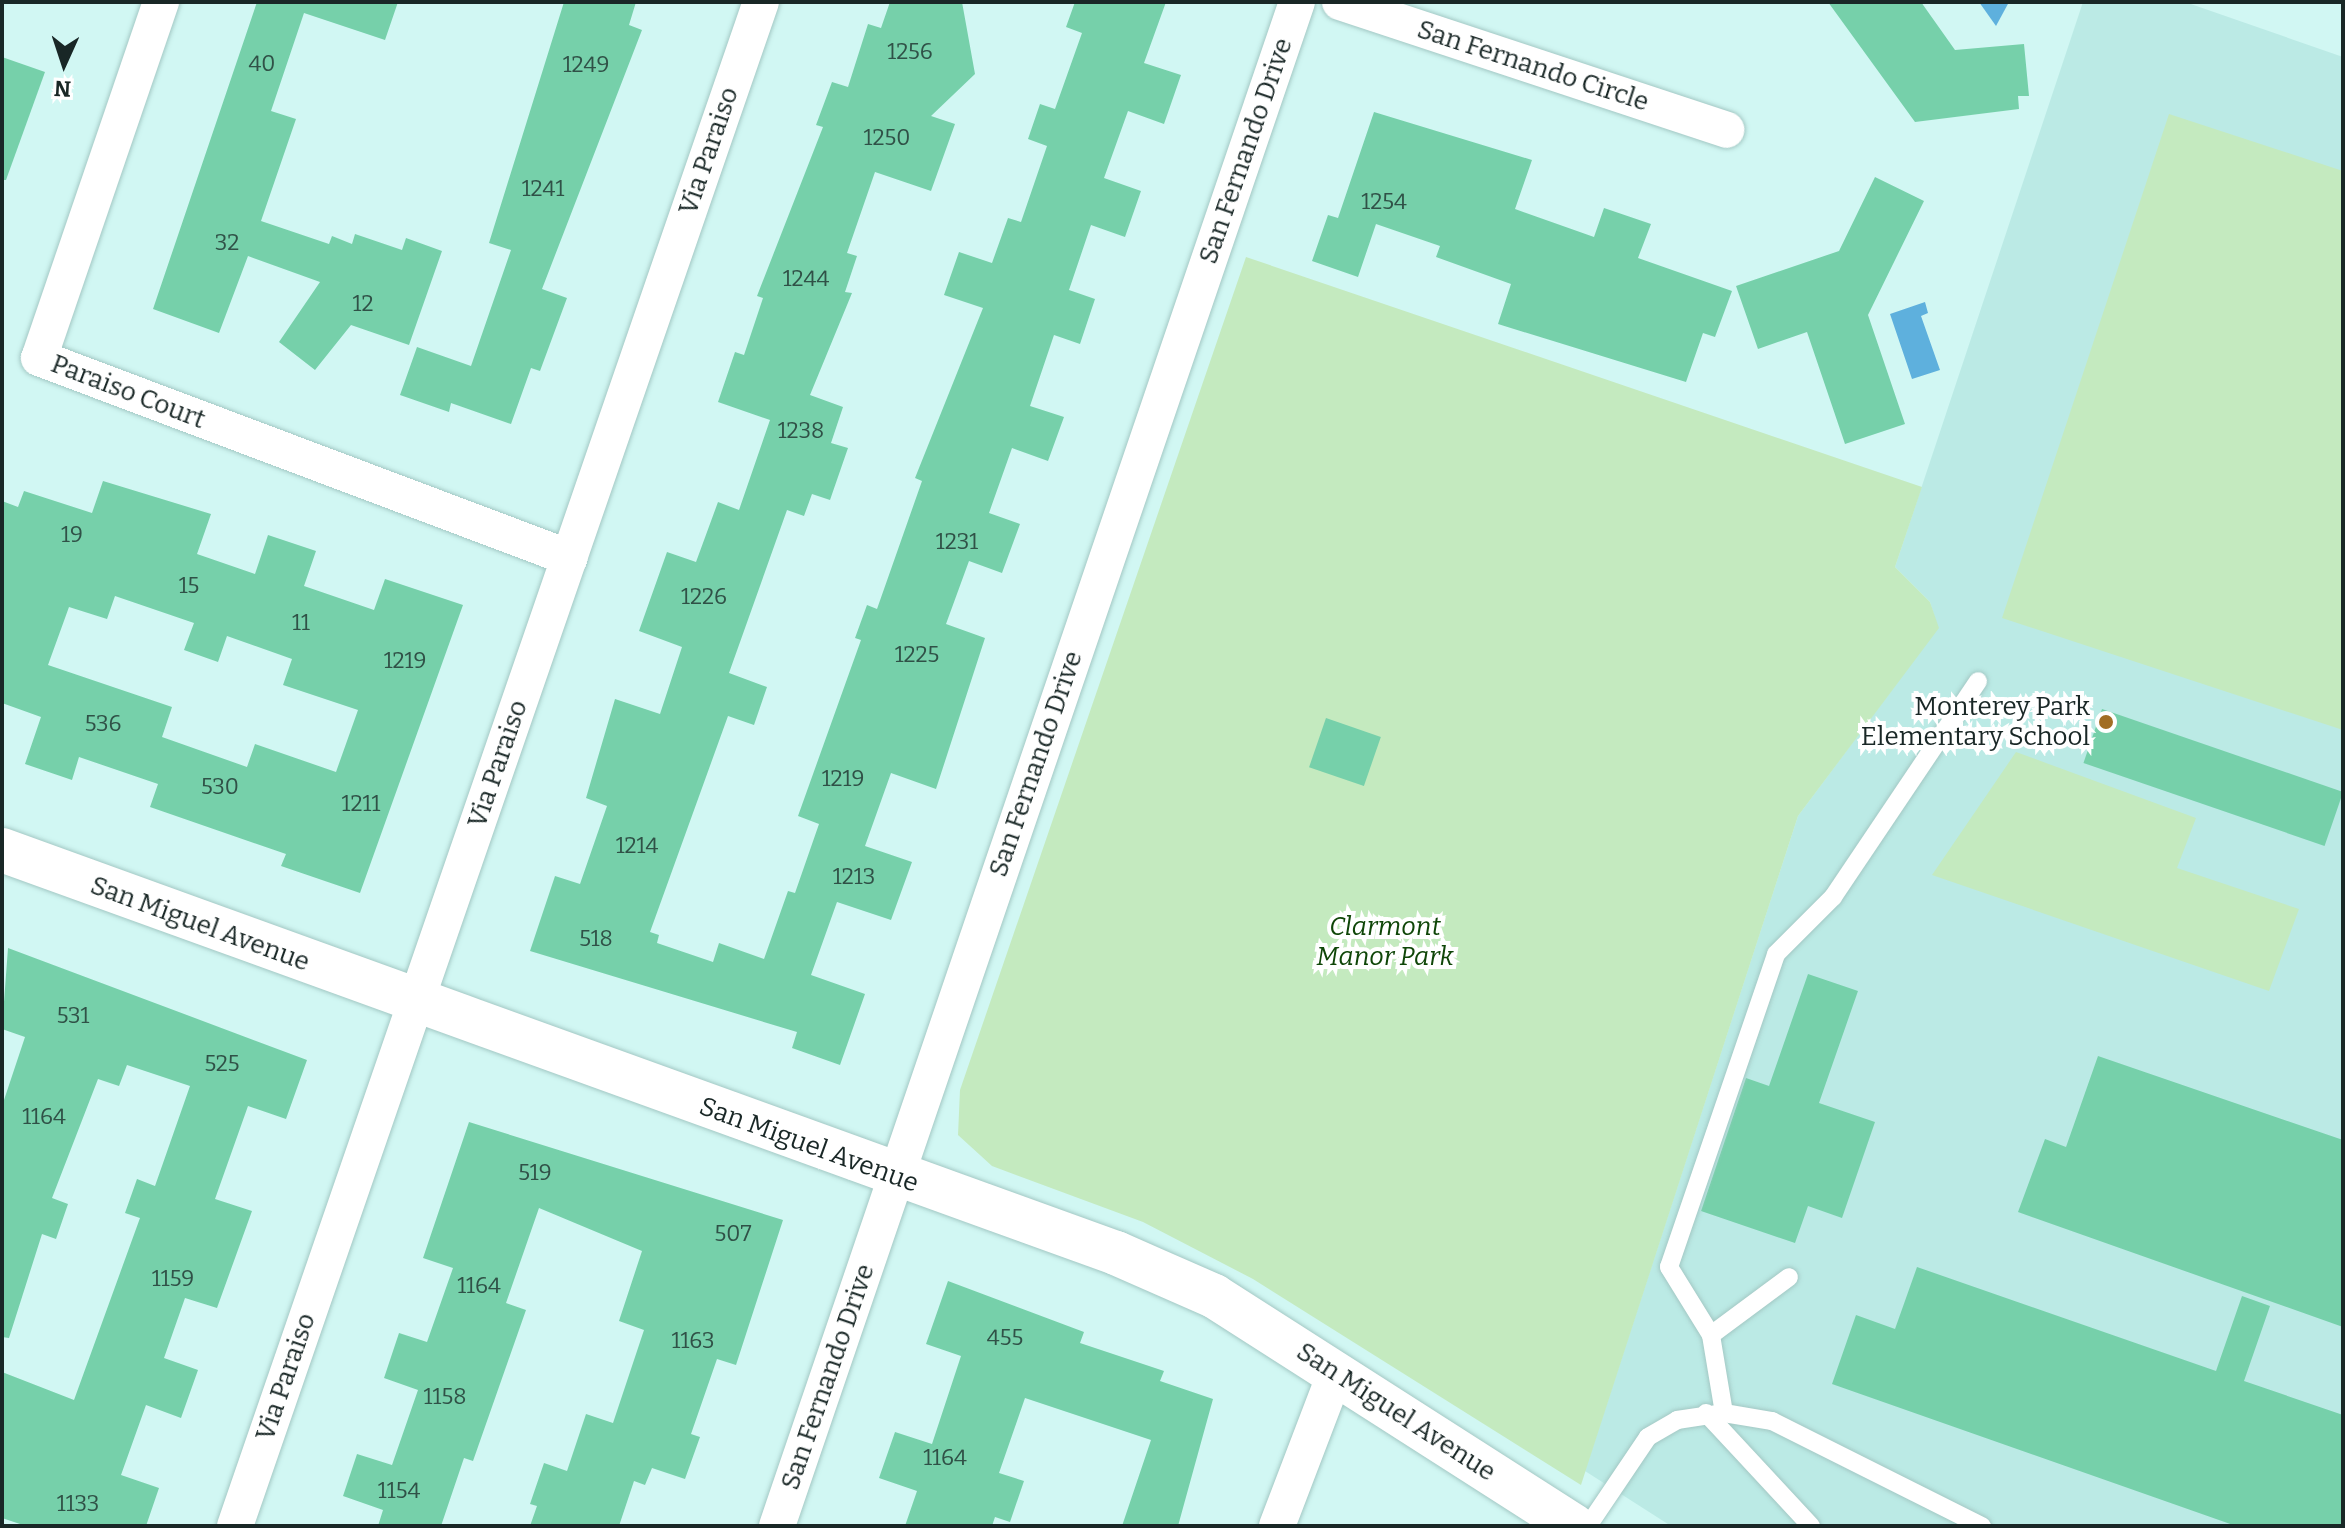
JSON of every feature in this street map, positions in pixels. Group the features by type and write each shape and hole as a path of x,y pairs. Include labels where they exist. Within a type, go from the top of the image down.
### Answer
{"street":[{"name":"Paraiso Court","path":"161,2 39,358 570,558"},
{"name":"Via Paraiso","path":"235,1526 761,2"},
{"name":"San Fernando Drive","path":"777,1526 1297,2"},
{"name":"San Fernando Circle","path":"1340,2 1726,130"},
{"name":"San Miguel Avenue","path":"2,850 1200,1290 1574,1526"},
{"path":"1277,1526 1335,1374"}],"lane":[{"path":"1811,1526 1791,1513 1715,1413 1711,1335 1669,1267 1776,954 1833,897 1978,681"},
{"path":"1711,1335 1789,1277"},
{"path":"1588,1526 1648,1437 1715,1413 1772,1421 1982,1526"}],"shaded area":[{"name":"Monterey Park Elementary School","path":"2083,2 2185,2 2343,57 2343,1526 1671,1526 1585,1471 1798,816 1938,628 1930,602 1895,567"}],"green space":[{"path":"2169,114 2343,171 2343,730 2002,618"},
{"name":"Clarmont Manor Park","path":"1246,257 1922,487 1895,567 1930,602 1939,628 1798,816 1581,1485 1253,1279 1143,1222 992,1166 958,1135 960,1090"},
{"path":"2016,752 2196,818 2177,868 2299,909 2269,991 1932,875"}],"water":[{"path":"1979,2 2009,2 1996,26"},
{"path":"1925,302 1928,313 1921,316 1940,370 1912,379 1890,314"}],"building":[{"path":"257,2 398,2 385,40 304,13 271,111 296,119 261,221 329,244 332,236 352,244 355,234 402,250 406,238 442,251 409,345 351,325 315,370 279,342 320,282 248,256 219,333 153,309"},
{"path":"564,2 636,2 629,25 642,30 542,289 567,298 540,371 531,368 511,424 451,403 449,412 400,395 417,347 471,366 511,250 489,243"},
{"path":"890,2 962,2 975,74 931,116 955,124 931,191 875,172 847,253 857,256 845,292 852,293 810,395 843,407 831,443 848,448 830,500 812,494 804,516 787,510 729,673 767,687 754,725 728,716 650,932 659,935 657,943 713,962 719,943 764,959 788,891 795,893 819,824 798,816 861,640 855,638 867,605 877,609 922,481 915,478 983,308 944,295 959,252 992,263 1008,218 1021,222 1047,146 1028,139 1040,104 1055,109 1082,33 1066,27 1075,2 1166,2 1144,63 1181,75 1164,124 1128,111 1104,178 1141,191 1125,237 1091,225 1069,290 1095,299 1080,344 1054,335 1030,406 1064,417 1048,461 1012,448 989,513 1020,524 1002,573 969,561 946,624 985,638 936,789 891,773 865,846 912,862 891,920 837,902 811,975 865,994 840,1065 792,1048 797,1032 530,951 555,876 580,884 607,806 586,798 615,699 660,714 682,647 639,631 667,552 696,562 718,502 739,510 770,420 718,402 735,352 744,355 763,298 757,296 823,127 816,125 832,82 848,87 868,24 881,28"},
{"path":"1828,2 1921,2 1955,50 2024,44 2029,96 2018,96 2019,109 1915,122"},
{"path":"2,57 45,72 6,180 2,180"},
{"path":"1374,112 1532,160 1515,209 1594,237 1604,208 1651,224 1638,258 1732,291 1715,337 1703,333 1686,382 1498,324 1511,284 1436,257 1440,246 1376,224 1358,277 1312,261 1328,215 1338,218"},
{"path":"1875,177 1924,201 1868,315 1905,424 1845,444 1807,332 1758,349 1736,286 1839,251"},
{"path":"103,481 211,514 197,554 255,574 268,535 316,551 304,586 374,610 385,579 463,605 360,893 281,866 286,854 150,807 158,784 79,757 72,780 25,764 41,717 2,703 2,501 18,507 24,491 92,513","holes":["115,596 194,623 184,650 218,662 227,636 292,659 283,685 358,710 336,772 255,744 247,767 162,737 172,707 48,665 69,607 107,619"]},
{"path":"2102,709 2343,792 2325,846 2083,763"},
{"path":"1326,718 1381,737 1364,786 1309,767"},
{"path":"8,948 307,1060 286,1119 248,1106 215,1199 252,1211 217,1308 185,1298 164,1358 198,1370 181,1418 146,1405 121,1475 159,1488 146,1526 26,1526 2,1518 2,1372 74,1400 140,1218 125,1213 137,1179 155,1186 190,1086 127,1065 119,1086 98,1079 52,1198 68,1204 56,1239 42,1234 9,1338 2,1337 2,1106 25,1037 2,1029"},
{"path":"1808,974 1858,991 1819,1103 1875,1122 1842,1218 1808,1206 1795,1243 1701,1211 1746,1078 1769,1086"},
{"path":"2098,1056 2343,1140 2343,1327 2018,1212 2045,1139 2066,1147"},
{"path":"469,1122 783,1220 736,1365 717,1359 691,1434 700,1437 685,1479 652,1468 645,1485 634,1481 619,1526 530,1526 537,1506 530,1504 544,1463 567,1471 586,1414 613,1423 644,1330 619,1321 642,1251 539,1208 506,1303 526,1310 473,1461 464,1458 441,1526 378,1526 383,1510 343,1496 357,1454 392,1465 418,1390 384,1378 399,1333 427,1342 453,1268 423,1258"},
{"path":"1917,1267 2216,1371 2242,1296 2270,1306 2244,1381 2343,1415 2343,1526 2236,1526 1832,1384 1856,1315 1895,1329"},
{"path":"948,1281 1084,1332 1080,1343 1164,1371 1160,1381 1213,1399 1178,1526 1122,1526 1151,1440 1025,1398 999,1473 1024,1481 1010,1522 995,1517 992,1526 905,1526 917,1491 879,1478 895,1432 932,1444 961,1356 926,1344"}],"place":[{"name":"Monterey Park Elementary School","path":"2106,722"}]}
